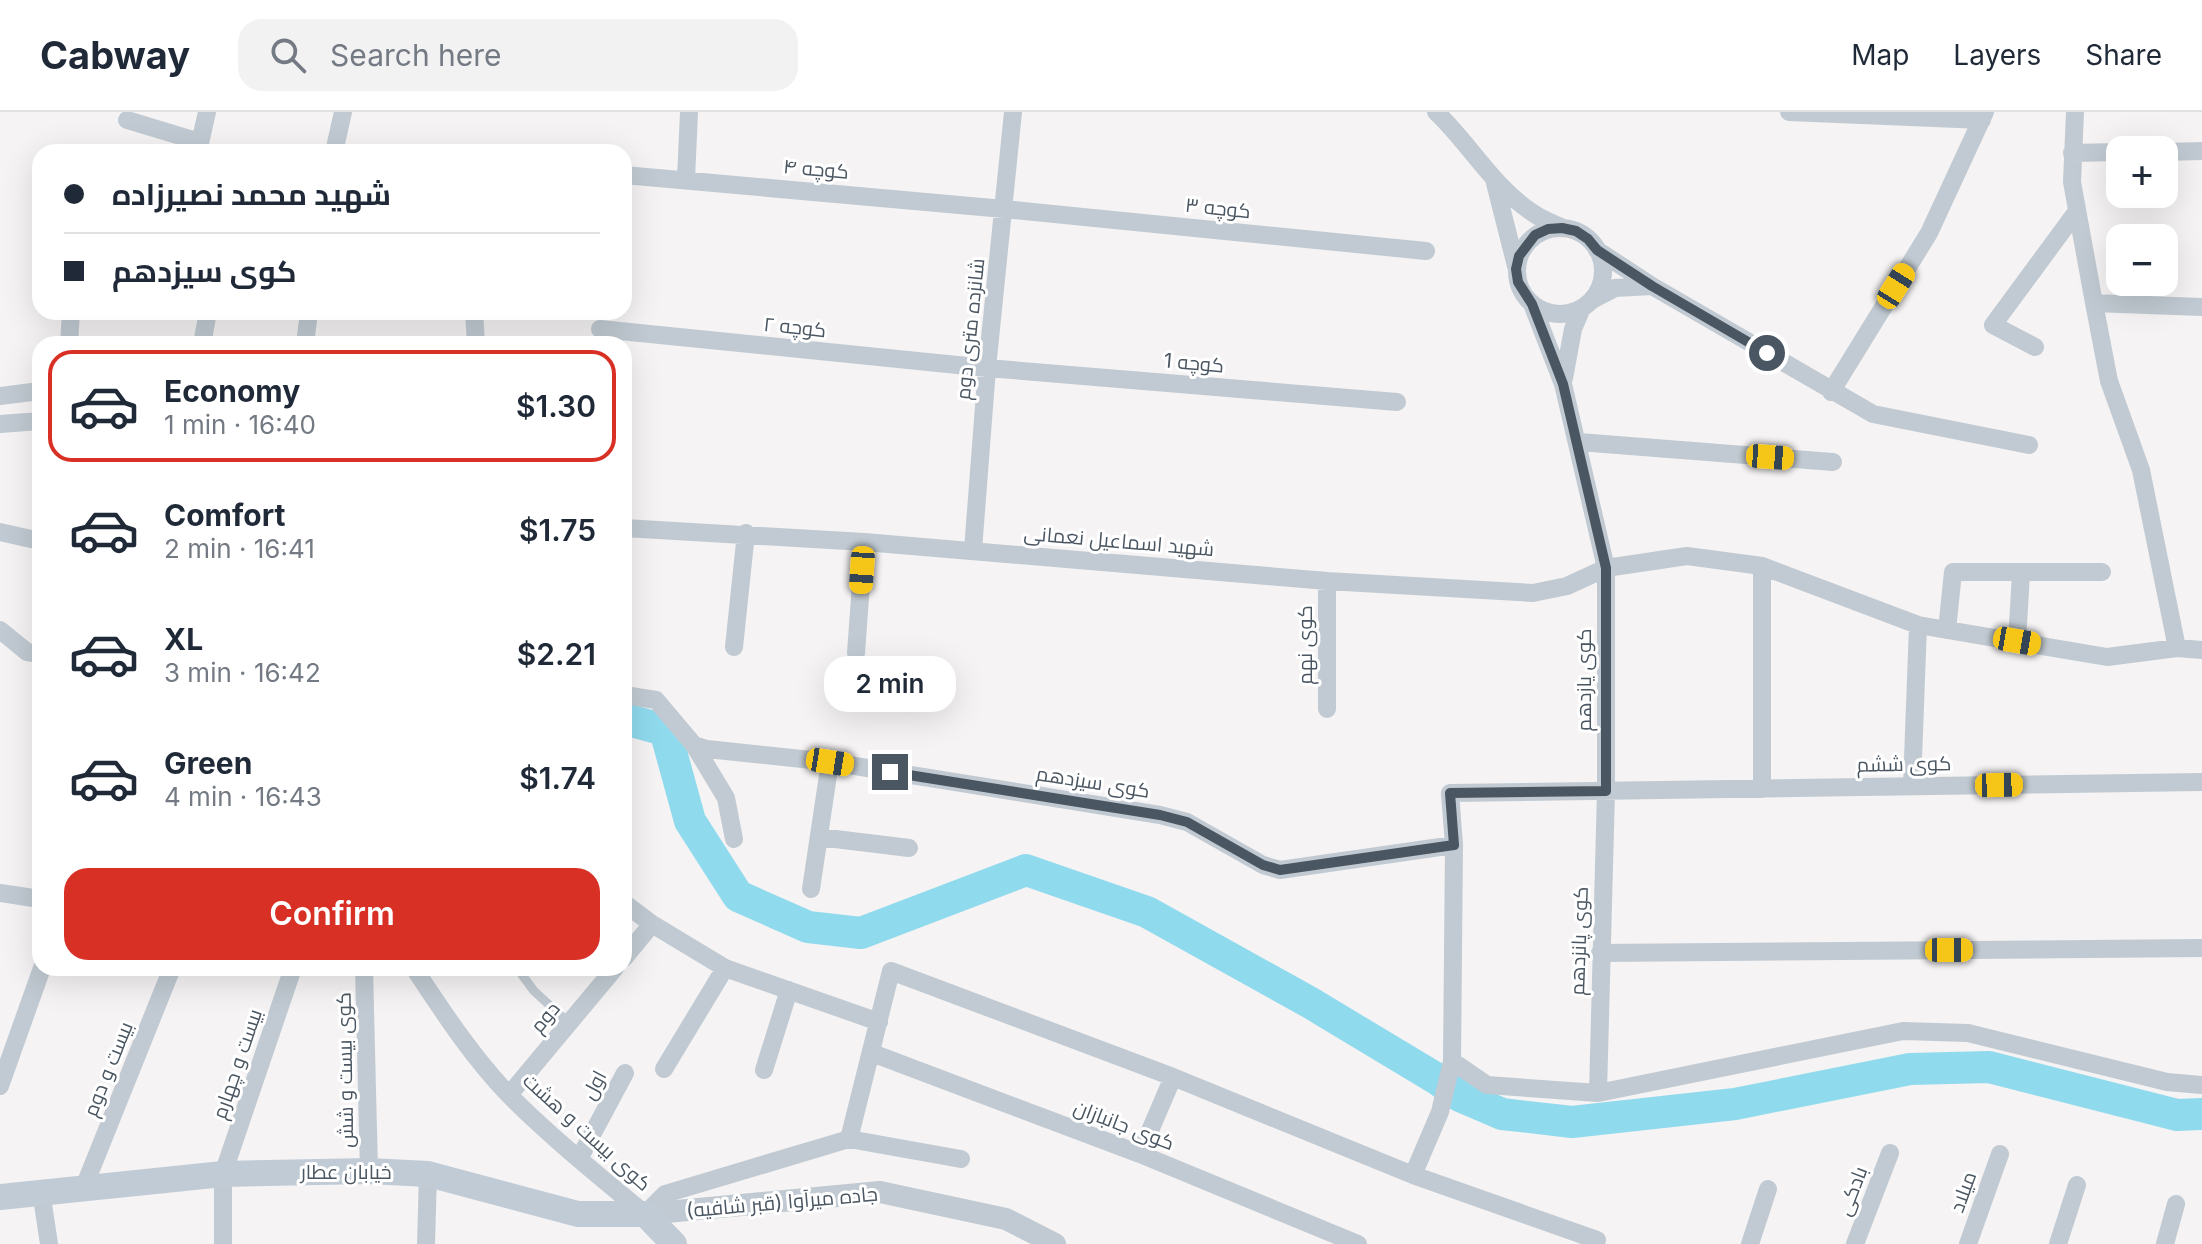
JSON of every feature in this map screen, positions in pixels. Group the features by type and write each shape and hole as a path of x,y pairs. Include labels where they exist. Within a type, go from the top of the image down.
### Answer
{"main road":[{"name":"خیابان عطار","path":"0,1197 223,1174 369,1171 428,1174 578,1214 645,1214"},
{"path":"645,1214 674,1244"}],"street":[{"path":"200,144 207,112"},
{"path":"336,144 343,112"},
{"path":"686,179 689,112"},
{"name":"شانزده متری دوم","path":"973,550 987,368 1013,112"},
{"path":"1436,112 1458,132 1495,180 1534,215 1576,231 1597,250 1652,286 1831,392 1873,414 2029,445"},
{"path":"1789,112 1984,116 1929,233 1831,392"},
{"path":"2075,112 2072,182 2094,303 2109,381 2141,470 2177,648"},
{"path":"127,120 191,144"},
{"path":"2178,152 2202,151"},
{"path":"2072,153 2106,152"},
{"name":"کوچه ۴","path":"632,176 1004,209"},
{"path":"1495,180 1518,282 1532,304 1543,311 1569,313 1615,288 1652,286"},
{"name":"کوچه ۳","path":"1004,209 1426,251"},
{"path":"2035,347 1993,325 2077,211"},
{"path":"1516,269 1519,256 1535,235 1548,229 1562,228"},
{"path":"1563,384 1567,352 1587,304 1603,276 1597,250"},
{"path":"2094,303 2202,307"},
{"name":"کوی یازدهم","path":"1532,304 1563,384 1606,568 1606,791"},
{"name":"کوچه ۲","path":"600,329 987,368"},
{"name":"کوچه 1","path":"987,368 1397,402"},
{"path":"0,396 32,392"},
{"path":"0,424 32,422"},
{"path":"1579,442 1833,462"},
{"name":"شهید اسماعیل نعمانی","path":"632,528 746,533 1327,581 1533,593 1567,586 1606,568 1687,556 1762,566 1918,625 2107,657 2177,648 2202,650"},
{"path":"0,532 32,539"},
{"path":"734,647 746,533"},
{"path":"856,653 864,542"},
{"path":"1762,566 1762,789"},
{"path":"1947,630 1953,572 2102,572"},
{"path":"2017,641 2021,574"},
{"name":"کوی نهم","path":"1327,581 1327,709"},
{"path":"1912,786 1918,625"},
{"path":"0,630 32,653"},
{"path":"632,696 656,700 694,745 726,798 734,839"},
{"name":"کوی سیزدهم","path":"694,745 720,751 830,762 1160,815 1187,822 1263,865 1280,870 1454,845"},
{"path":"811,889 830,762"},
{"name":"کوی ششم","path":"1606,791 2202,782"},
{"path":"1413,1175 1440,1112 1452,1061 1454,845 1450,793 1606,791"},
{"name":"کوی پانزدهم","path":"1598,1093 1606,791"},
{"path":"819,837 909,848"},
{"path":"0,893 32,898"},
{"path":"632,909 725,968 879,1022"},
{"path":"632,948 652,924"},
{"path":"1600,953 2202,948"},
{"path":"664,1069 725,968"},
{"path":"849,1139 891,971 1173,1077 1413,1175 1597,1240"},
{"path":"0,1086 39,976"},
{"name":"بیست و دوم","path":"84,1187 169,976"},
{"name":"بیست و چهارم","path":"223,1244 223,1174 290,976"},
{"name":"کوی بیست و شش","path":"364,976 369,1171"},
{"name":"کوی بیست و هشت","path":"419,976 453,1026 509,1095 645,1214"},
{"name":"دوم","path":"509,1095 608,976"},
{"path":"764,1070 789,990"},
{"path":"1452,1061 1487,1085 1598,1093 1903,1031 1968,1033 2167,1082 2202,1085"},
{"name":"کوی جانبازان","path":"872,1053 1140,1154 1358,1244"},
{"name":"اول","path":"579,1159 625,1073"},
{"path":"1140,1154 1173,1077"},
{"path":"645,1214 665,1194 849,1139 961,1159"},
{"name":"بادکی","path":"1855,1244 1890,1153"},
{"name":"میلاد","path":"1968,1244 2000,1154"},
{"path":"426,1244 428,1174"},
{"path":"2058,1244 2077,1185"},
{"path":"1750,1244 1768,1189"},
{"path":"41,1191 49,1244"},
{"name":"جاده میرآوا (قبر شافیه)","path":"645,1214 880,1192 1006,1219 1055,1244"},
{"path":"2165,1244 2176,1204"}],"lane":[{"path":"523,976 534,991 569,1023"}],"waterway":[{"path":"632,721 665,730 690,821 738,896 808,927 861,933 1026,870 1147,912 1309,1002 1460,1096 1502,1114 1572,1122 1735,1104 1910,1069 1989,1067 2177,1115 2202,1114"}],"route":[{"path":"890,772 1160,815 1187,822 1263,865 1280,870 1454,845 1450,793 1606,791 1606,568 1563,384 1532,304 1518,282 1516,269 1519,256 1535,235 1548,229 1576,231 1597,250 1652,286 1767,353"}]}
